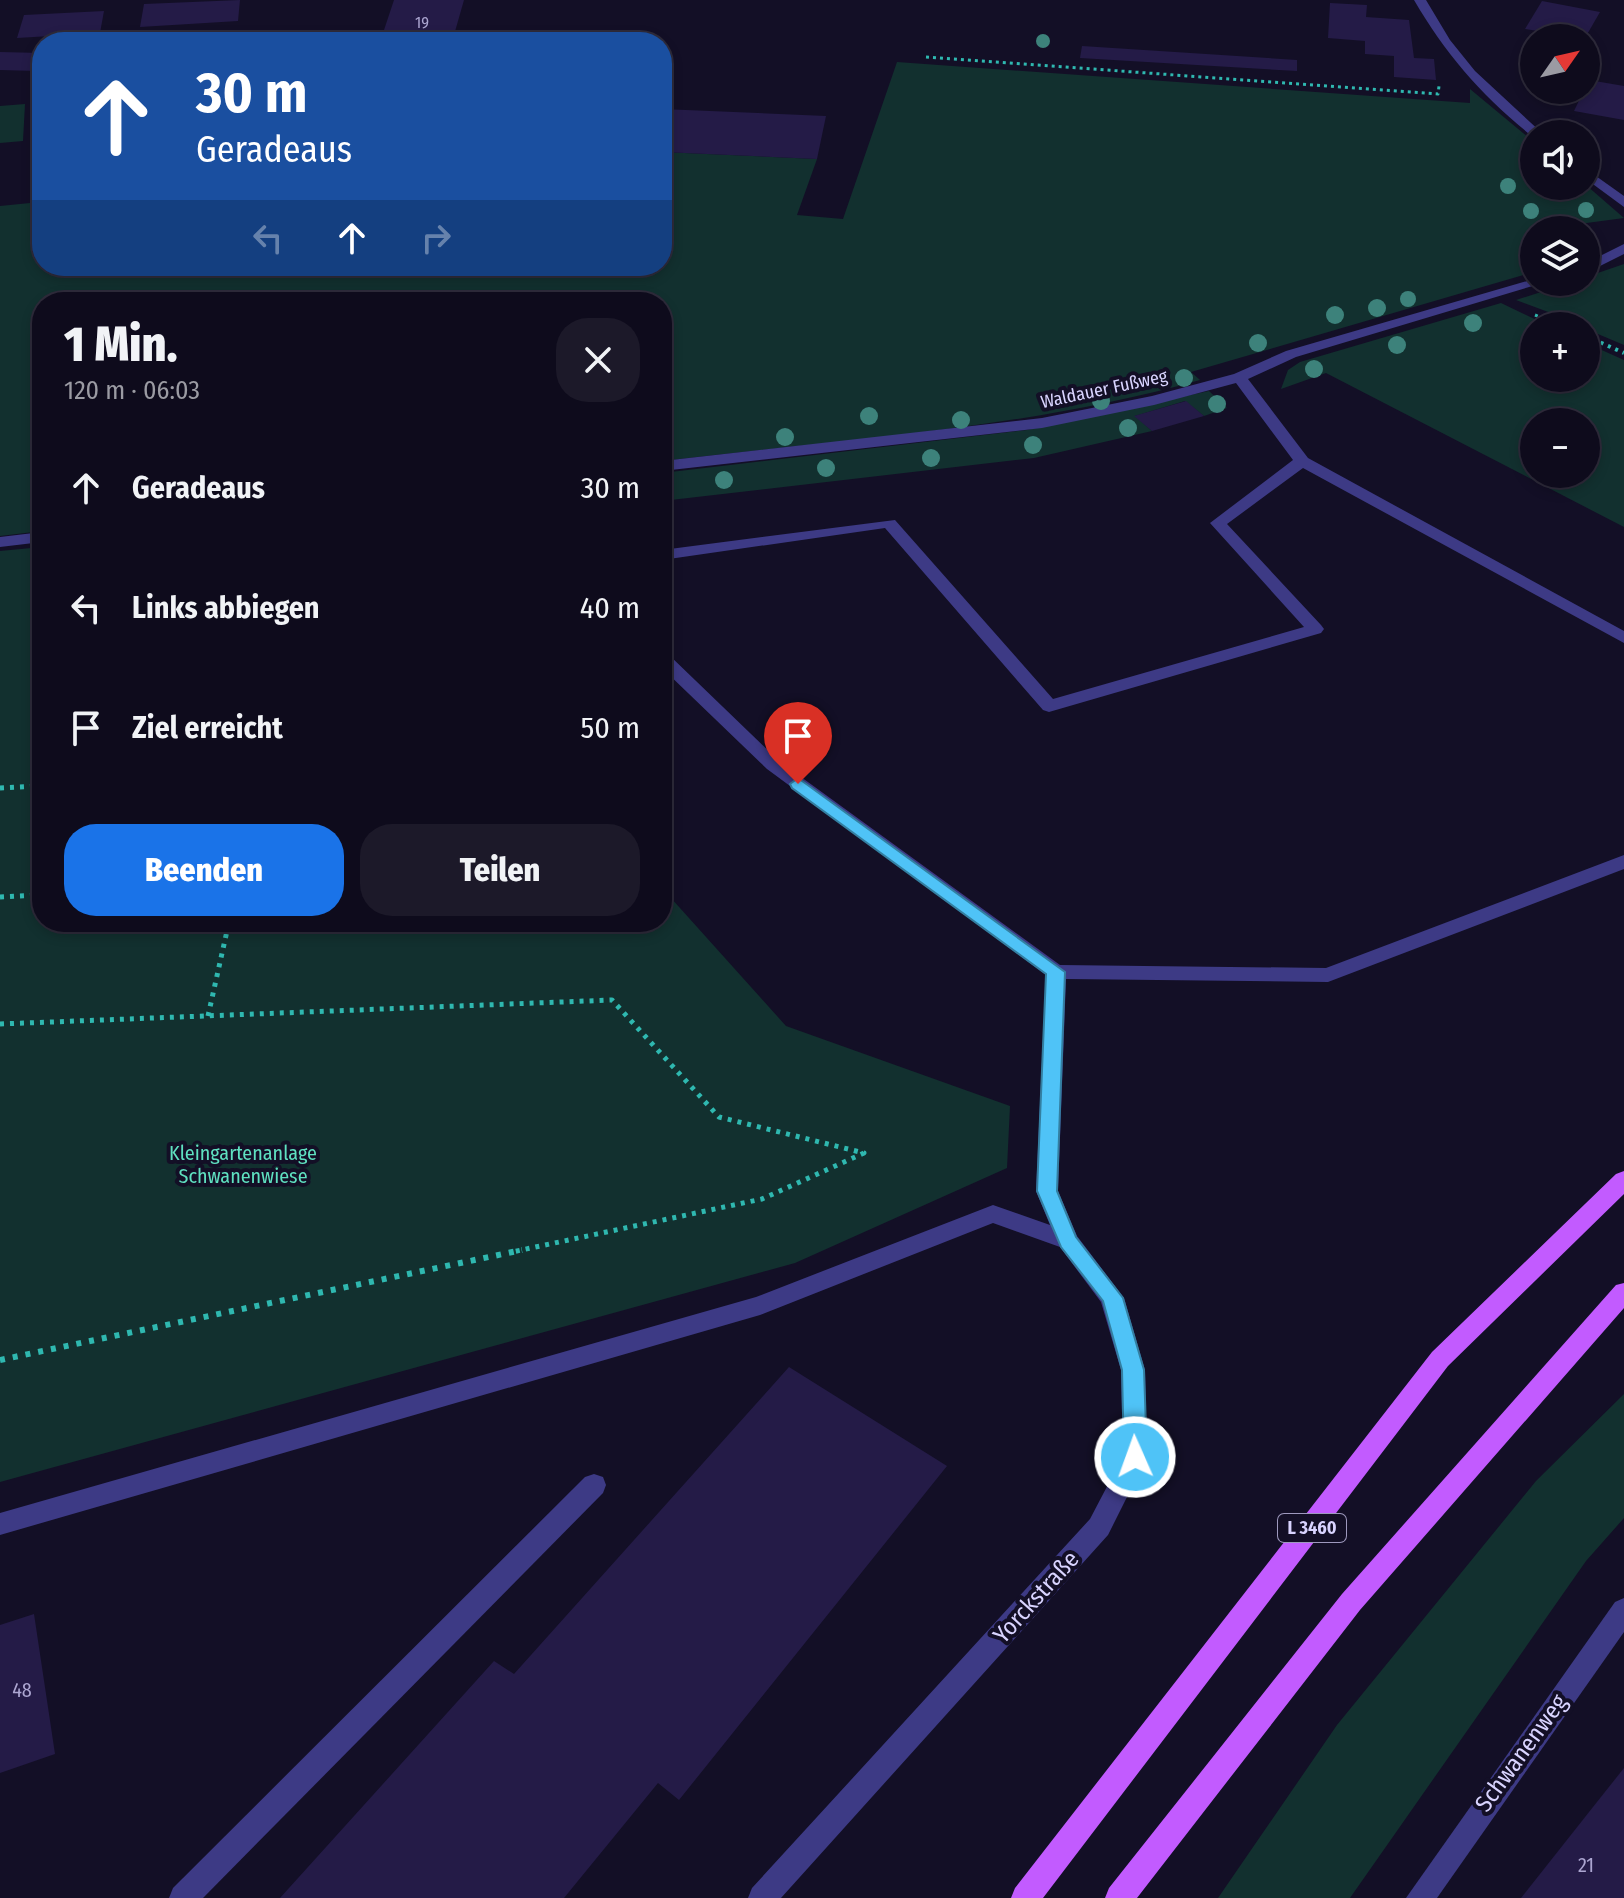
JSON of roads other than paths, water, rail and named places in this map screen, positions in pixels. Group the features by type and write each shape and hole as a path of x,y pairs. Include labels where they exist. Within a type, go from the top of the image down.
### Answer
{"main road":[{"name":"L 3460","path":"1025,1898 1440,1359 1624,1180"},
{"path":"1119,1898 1351,1602 1624,1292"}],"street":[{"path":"1420,0 1464,71 1521,120"},
{"path":"1600,184 1624,203"},
{"path":"1600,261 1624,248"},
{"name":"Waldauer Fußweg","path":"672,465 1042,423 1239,377 1291,354 1520,288"},
{"path":"1239,377 1302,461 1624,638"},
{"path":"672,554 889,523 1049,706 1315,629 1218,523 1302,461"},
{"path":"0,542 32,538"},
{"path":"672,668 773,765 1056,972 1328,975 1624,862"},
{"name":"Yorckstraße","path":"762,1898 1099,1527 1135,1457 1133,1370 1112,1298 1068,1241 1047,1191 1056,972"},
{"path":"0,1524 760,1305 993,1214 1068,1241"},
{"path":"183,1898 594,1485"},
{"name":"Schwanenweg","path":"1420,1898 1624,1610"}],"park label":[{"name":"Kleingartenanlage Schwanenwiese","path":"243,1164"}]}
